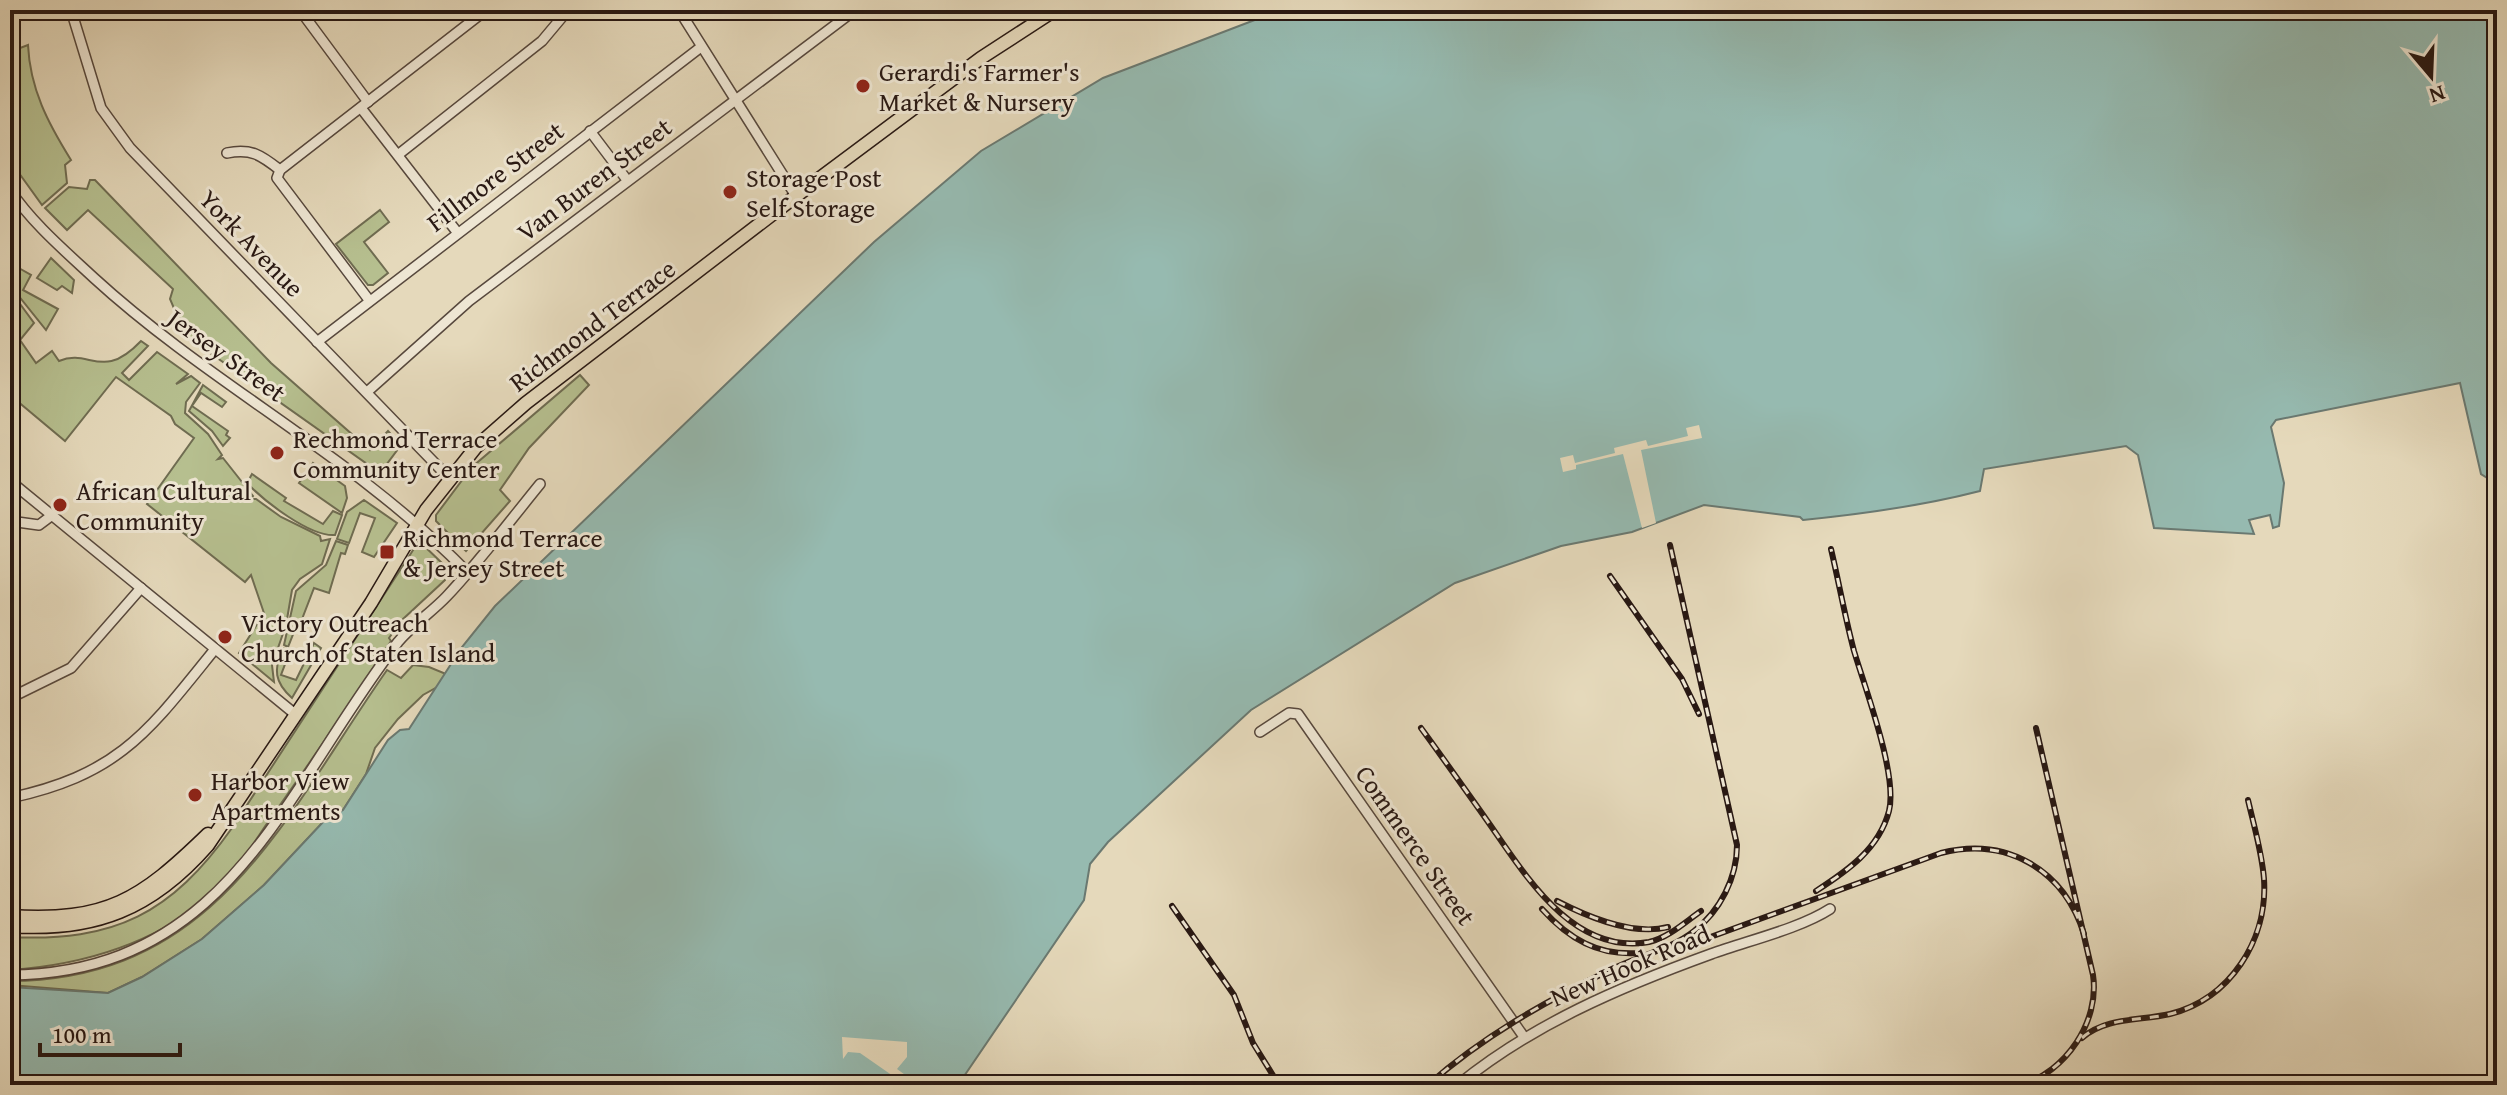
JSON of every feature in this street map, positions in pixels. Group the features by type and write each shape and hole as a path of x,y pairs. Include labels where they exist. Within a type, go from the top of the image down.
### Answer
{"main road":[{"name":"Richmond Terrace","path":"10,926 77,925 132,907 186,869 208,845 382,585 418,522 476,447 513,413 796,196 981,58 1055,10"},
{"name":"Richmond Terrace","path":"10,916 78,916 126,900 176,867 230,812"}],"street":[{"name":"York Avenue","path":"71,10 101,108 130,148 449,478"},
{"path":"300,10 457,232"},
{"path":"278,174 486,10"},
{"path":"399,154 542,41 568,10"},
{"path":"679,10 796,196"},
{"name":"Van Buren Street","path":"367,392 460,308 855,10"},
{"name":"Fillmore Street","path":"317,342 701,47"},
{"path":"590,131 627,180"},
{"path":"227,153 246,149 261,154 369,300"},
{"name":"Jersey Street","path":"10,190 59,244 156,332 418,522 468,573"},
{"path":"10,481 295,714"},
{"path":"10,975 73,969 126,954 169,932 214,899 247,861 398,643 468,573 540,484"},
{"path":"10,521 39,525 51,516"},
{"path":"10,698 71,668 141,588"},
{"path":"10,798 72,780 120,754 148,732 215,649"},
{"name":"Commerce Street","path":"1260,732 1289,713 1298,714 1524,1037"},
{"name":"New Hook Road","path":"1458,1085 1524,1037 1634,982 1830,909"}],"green space":[{"path":"10,32 15,50 28,45 36,91 71,160 65,165 67,183 42,205 16,169 10,169"},
{"path":"90,180 95,180 271,363 370,450 388,431 401,445 380,473 172,326 176,313 170,299 173,289 88,210 67,230 45,208 69,187 87,189"},
{"path":"380,210 389,222 364,242 388,273 373,285 368,285 336,244"},
{"path":"51,258 74,280 72,293 62,286 57,290 37,278"},
{"path":"17,267 31,275 23,290 58,309 46,330 10,285"},
{"path":"12,293 34,323 20,340 36,363 52,351 59,361 70,358 97,362 116,360 141,341 148,346 122,373 129,380 157,352 188,374 176,384 191,376 200,383 186,402 185,413 208,434 222,455 218,459 223,458 253,496 251,499 320,536 321,541 330,539 322,564 300,579 292,590 286,625 272,665 274,682 239,653 264,613 251,575 245,582 147,504 194,438 175,424 171,416 116,377 65,441 10,395 10,314 16,308 10,301"},
{"path":"580,375 589,385 529,448 500,490 510,501 466,551 436,521 436,515 472,467"},
{"path":"203,385 226,402 222,407 201,393 192,406 228,431 226,435 230,438 223,446 212,431 189,411"},
{"path":"313,463 345,486 347,498 342,513 299,483"},
{"path":"252,474 286,498 284,501 323,524 333,511 342,515 335,535 313,530 276,508 247,483"},
{"path":"364,500 397,523 374,557 362,552 375,518 360,513 349,543 337,539 347,512"},
{"path":"336,541 348,545 345,554 341,553 329,593 314,588 288,647 284,645 296,591 326,565"},
{"path":"419,541 445,566 445,580 402,620 315,755 225,883 186,915 139,940 89,957 10,970 10,937 80,934 138,917 163,902 209,858 232,828"},
{"path":"314,643 321,648 292,698 277,675 282,648 290,651 281,675 296,680"},
{"path":"413,665 446,674 439,686 423,695 398,719 375,748 366,774 343,810 324,821 264,885 202,939 142,977 108,993 10,985 10,981 81,973 142,953 193,921 238,880 277,833 387,670 401,678"}],"water":[{"path":"1281,10 2497,10 2497,484 2481,474 2460,383 2276,420 2271,427 2284,483 2279,526 2273,528 2270,515 2249,520 2254,534 2154,528 2138,455 2126,446 1984,469 1980,491 1870,512 1803,520 1800,517 1704,505 1632,532 1561,546 1455,583 1251,710 1108,842 1090,864 1084,900 958,1085 10,1085 10,987 108,993 142,977 202,939 264,885 324,821 343,810 388,740 400,730 409,729 462,647 495,606 874,242 981,151 1103,78"}],"pier":[{"path":"1699,425 1702,438 1641,450 1656,523 1642,528 1623,454 1576,465 1576,469 1563,472 1560,458 1573,455 1575,463 1615,453 1614,448 1646,440 1648,446 1688,436 1686,428"},
{"path":"842,1037 907,1042 907,1057 897,1069 919,1085 906,1085 860,1053 848,1052 843,1059"}],"railway":[{"path":"1428,1085 1470,1051 1539,1007 1610,970 1685,938 1712,914 1725,893 1734,870 1737,845 1670,545"},
{"path":"1816,891 1850,867 1870,848 1884,825 1891,795 1885,754 1854,651 1831,549"},
{"path":"1610,576 1682,679 1699,714"},
{"path":"1421,728 1533,884 1573,923 1596,936 1621,943 1649,942 1670,933 1701,911"},
{"path":"2021,1085 2052,1069 2065,1057 2085,1027 2094,992 2093,975 2036,728"},
{"path":"2082,1038 2112,1023 2170,1014 2191,1006 2211,995 2241,964 2252,945 2264,902 2262,859 2248,800"},
{"path":"1683,947 1941,853 1965,849 1988,849 2030,863 2062,892 2075,911 2084,934"},
{"path":"1557,901 1597,919 1626,927 1668,927"},
{"path":"1172,906 1234,995 1253,1043 1279,1085"},
{"path":"1542,909 1563,929 1585,943 1610,952 1639,953"}],"place":[{"name":"Gerardi's Farmer's Market & Nursery","path":"863,86"},
{"name":"Storage Post Self Storage","path":"730,192"},
{"name":"Rechmond Terrace Community Center","path":"277,453"},
{"name":"African Cultural Community","path":"60,505"},
{"name":"Richmond Terrace & Jersey Street","path":"387,552"},
{"name":"Victory Outreach Church of Staten Island","path":"225,637"},
{"name":"Harbor View Apartments","path":"195,795"}]}
